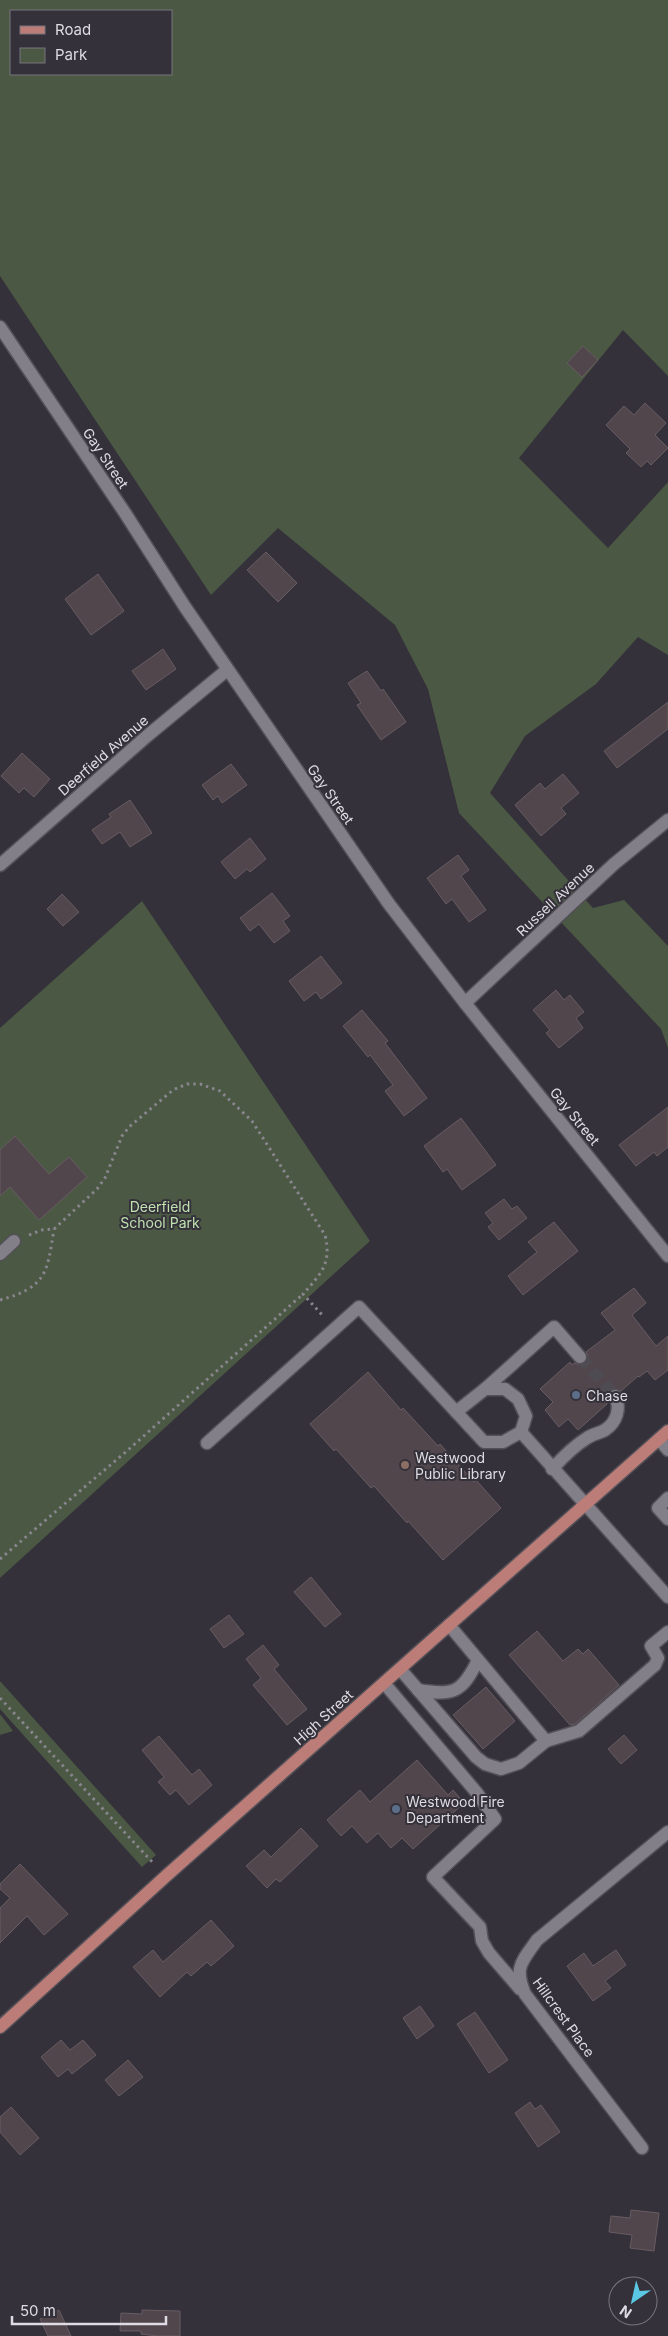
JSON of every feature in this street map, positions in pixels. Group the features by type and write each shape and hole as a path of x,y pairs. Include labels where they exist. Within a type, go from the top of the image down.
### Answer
{"main road":[{"name":"High Street","path":"0,2027 166,1876 663,1435"}],"street":[{"name":"Gay Street","path":"0,327 227,670 389,904 465,1003 668,1256"},
{"name":"Deerfield Avenue","path":"0,865 147,736 227,670"},
{"name":"Russell Avenue","path":"465,1003 614,864 668,820"},
{"path":"0,1254 14,1241"},
{"path":"208,1443 359,1307 484,1442 503,1442 522,1432 526,1416 518,1399 505,1389 485,1389"},
{"path":"456,1412 485,1389 554,1327 580,1358"},
{"path":"552,1469 567,1452 589,1436 606,1429 616,1417 619,1404 615,1396"},
{"path":"522,1432 552,1469 586,1502 668,1597"},
{"path":"663,1435 668,1450"},
{"path":"668,1498 658,1508 668,1519"},
{"path":"449,1625 546,1741"},
{"path":"400,1669 476,1757 485,1764 501,1769 519,1763 546,1741 578,1731 655,1665 658,1658 651,1646 668,1632"},
{"path":"418,1690 449,1693 462,1687 478,1660"},
{"path":"384,1683 477,1793 495,1819 433,1877 480,1927 482,1941 489,1953 525,1994"},
{"name":"Hillcrest Place","path":"642,2148 525,1994 518,1977 521,1963 536,1940 668,1832"}],"path":[{"path":"0,1300 25,1292 38,1283 46,1272 54,1229 97,1189 105,1178 122,1136 129,1127 173,1090 187,1084 200,1084 220,1091 252,1121 325,1235 329,1252 326,1264 319,1276 302,1294 128,1450 0,1559"},
{"path":"14,1241 42,1230 54,1229"},
{"path":"302,1294 335,1329"},
{"path":"0,1698 166,1876"}],"green space":[{"path":"0,0 668,0 668,376 623,330 519,458 608,548 668,482 668,655 638,637 596,684 525,736 490,793 593,908 624,900 668,946 668,1048 661,1029 459,813 428,689 395,625 278,528 211,595 0,276"},
{"name":"Deerfield School Park","path":"142,901 370,1241 0,1578 0,1028"},
{"path":"0,1681 156,1855 142,1867 0,1709"},
{"path":"0,1714 13,1731 0,1735"}],"building":[{"path":"583,346 598,360 582,377 567,363"},
{"path":"645,403 666,423 655,435 668,448 651,465 647,461 641,467 626,453 630,449 606,425 624,406 634,415"},
{"path":"266,552 297,583 278,602 247,570"},
{"path":"98,574 124,611 91,635 65,599"},
{"path":"163,649 176,669 146,690 132,671"},
{"path":"367,671 381,691 383,689 406,722 381,740 357,705 361,703 348,683"},
{"path":"668,702 668,729 617,768 604,751"},
{"path":"22,753 50,779 34,797 24,788 19,793 1,776"},
{"path":"231,764 247,785 222,803 218,796 213,800 202,785"},
{"path":"563,774 579,793 561,808 566,814 541,836 515,805 540,783 545,789"},
{"path":"130,800 152,833 130,847 120,832 102,844 92,830 111,817 109,814"},
{"path":"250,838 266,859 250,872 247,869 235,879 221,862"},
{"path":"458,855 469,870 461,876 486,910 469,922 452,899 446,904 427,878"},
{"path":"272,893 290,916 283,921 290,931 274,943 259,924 250,931 240,918"},
{"path":"62,894 79,912 63,926 47,909"},
{"path":"321,956 342,983 321,999 316,992 304,1001 289,981"},
{"path":"556,990 564,1000 570,995 584,1012 576,1018 583,1028 559,1048 546,1033 550,1030 533,1010"},
{"path":"362,1010 388,1041 385,1043 427,1098 404,1116 385,1091 393,1085 370,1055 368,1057 343,1026"},
{"path":"668,1107 668,1147 657,1156 654,1152 636,1166 619,1145"},
{"path":"461,1118 496,1165 462,1190 447,1169 443,1172 424,1146"},
{"path":"15,1136 49,1174 69,1157 87,1177 39,1220 10,1187 0,1196 0,1150"},
{"path":"504,1199 512,1209 517,1206 527,1218 499,1240 488,1227 493,1223 485,1213"},
{"path":"554,1222 578,1251 523,1295 508,1276 537,1252 528,1242"},
{"path":"634,1288 646,1303 632,1315 656,1346 668,1336 668,1370 655,1380 647,1371 638,1376 621,1391 612,1389 607,1394 607,1404 578,1430 568,1419 559,1427 545,1410 553,1402 540,1389 570,1362 572,1365 574,1363 581,1365 586,1363 588,1356 586,1352 615,1330 601,1313"},
{"name":"Westwood Public Library","path":"368,1372 401,1410 403,1408 438,1446 440,1444 474,1482 476,1480 501,1508 443,1560 374,1486 371,1488 336,1449 334,1451 310,1424"},
{"path":"311,1577 341,1614 325,1627 294,1592"},
{"path":"229,1615 244,1634 224,1648 210,1629"},
{"path":"537,1631 563,1661 578,1649 583,1654 588,1649 619,1685 575,1724 570,1725 509,1655"},
{"path":"263,1645 279,1665 274,1669 307,1709 287,1725 253,1685 261,1678 246,1659"},
{"path":"486,1687 515,1721 483,1749 453,1715"},
{"path":"624,1735 637,1750 621,1764 608,1749"},
{"path":"159,1736 192,1775 199,1769 212,1785 189,1805 176,1790 170,1795 158,1782 164,1777 142,1750"},
{"path":"417,1760 448,1795 453,1790 464,1803 413,1849 402,1838 391,1848 378,1833 367,1843 352,1826 341,1836 327,1820 360,1790 370,1802"},
{"path":"301,1828 318,1846 280,1882 276,1879 267,1888 246,1866 264,1850 271,1857"},
{"path":"20,1864 68,1914 44,1935 27,1916 0,1943 0,1908 10,1898 0,1889 0,1884"},
{"path":"211,1920 234,1946 211,1966 207,1962 191,1976 187,1972 160,1997 133,1967 153,1950 163,1962"},
{"path":"616,1950 626,1965 605,1981 611,1988 593,2001 567,1966 584,1953 593,1966"},
{"path":"420,2006 434,2026 417,2039 403,2018"},
{"path":"475,2012 508,2060 489,2073 457,2024"},
{"path":"61,2040 70,2050 83,2040 96,2055 72,2074 68,2069 58,2077 41,2057"},
{"path":"128,2060 143,2077 119,2096 105,2080"},
{"path":"530,2102 535,2109 541,2105 560,2132 538,2147 515,2113"},
{"path":"11,2107 39,2138 20,2155 0,2132 0,2117"},
{"path":"631,2210 659,2213 654,2251 630,2248 632,2235 609,2232 611,2216 630,2218"},
{"path":"59,2310 71,2336 48,2336 40,2319"},
{"path":"142,2310 180,2311 180,2336 157,2336 141,2334 141,2331 120,2331 121,2313 142,2314"}],"tunnel":[{"path":"580,1357 615,1396"}],"place":[{"name":"Chase","path":"576,1395"},
{"name":"Westwood Public Library","path":"405,1465"},
{"name":"Westwood Fire Department","path":"396,1809"}]}
